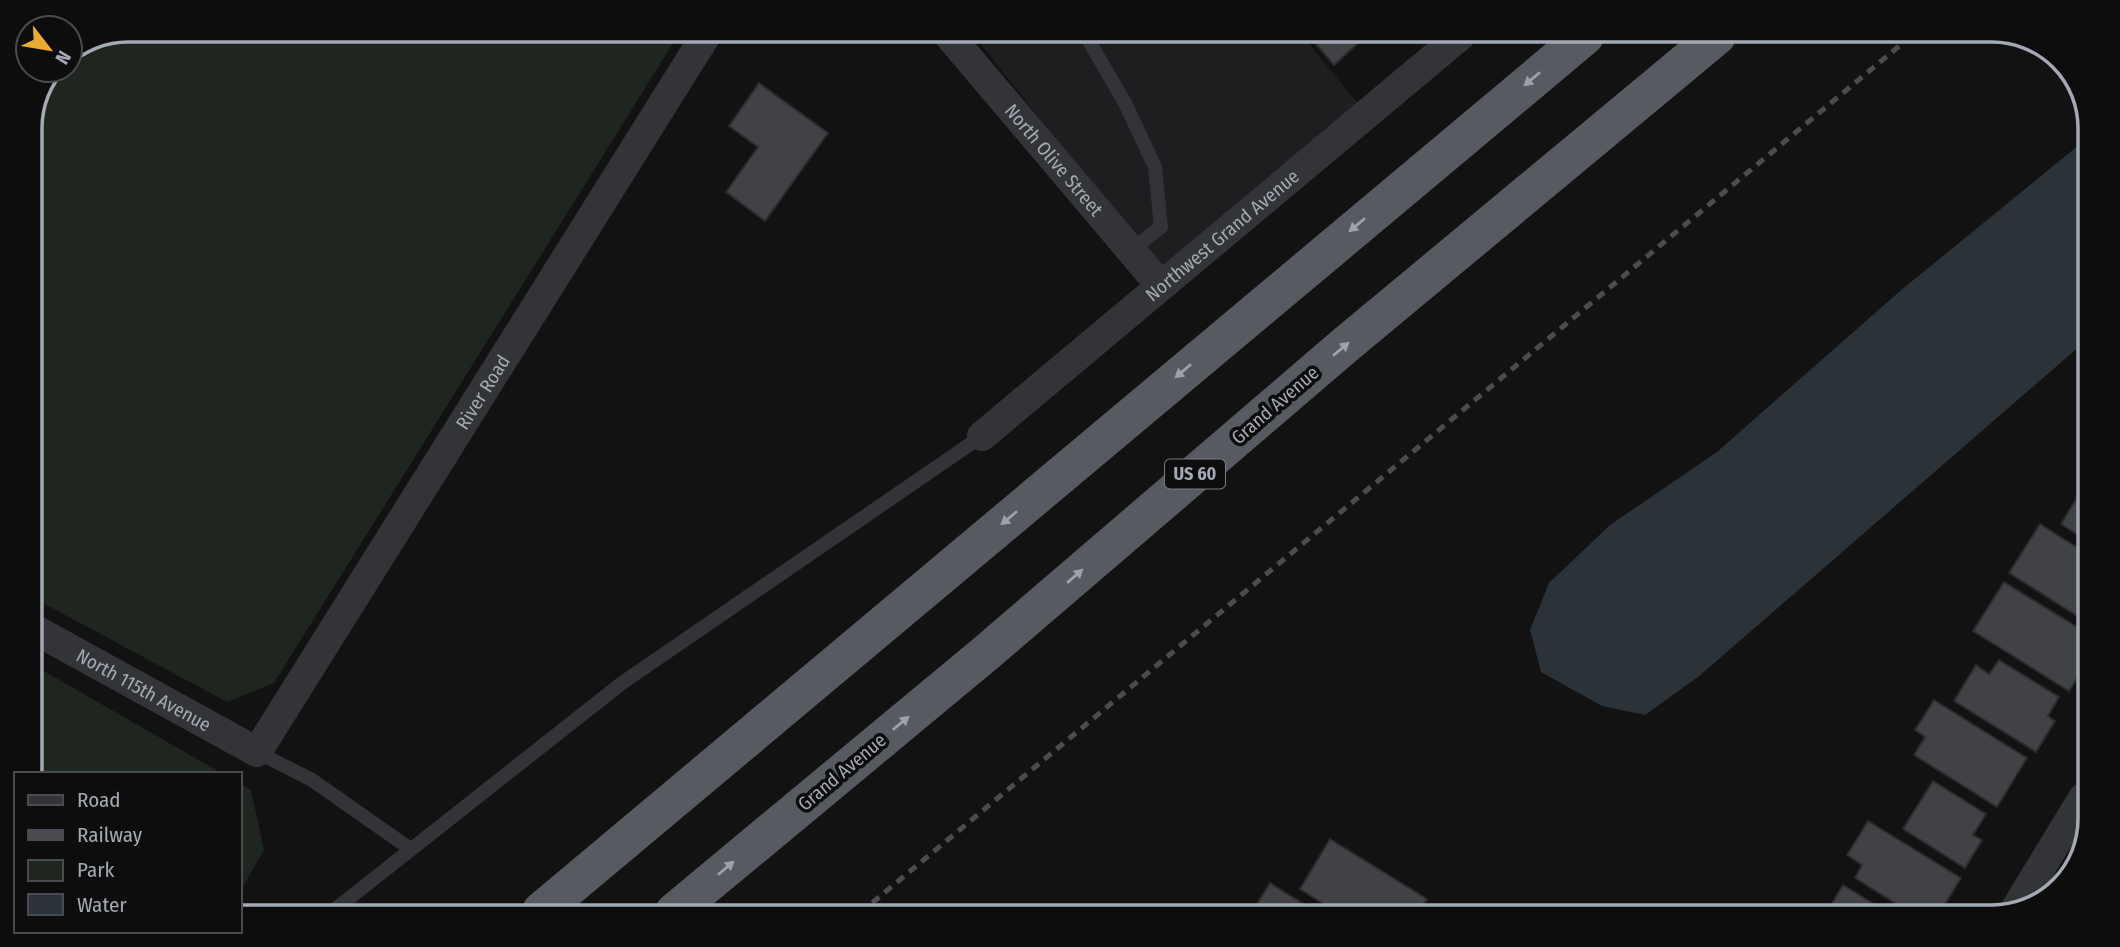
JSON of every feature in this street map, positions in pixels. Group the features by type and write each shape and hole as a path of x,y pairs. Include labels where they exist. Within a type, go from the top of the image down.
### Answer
{"highway":[{"path":"548,905 1578,42"},
{"name":"Grand Avenue","path":"682,905 986,653 1344,346 1710,42"}],"street":[{"name":"River Road","path":"257,752 702,42"},
{"name":"North Olive Street","path":"955,42 1161,286"},
{"name":"Northwest Grand Avenue","path":"982,436 1453,42"},
{"name":"North 115th Avenue","path":"42,634 257,752"},
{"path":"2022,899 2078,806"}],"lane":[{"path":"1091,42 1125,103 1155,167 1161,226 1130,251"},
{"path":"340,905 409,848 622,683 982,436"},
{"path":"257,752 312,780 409,848"}],"shaded area":[{"path":"979,42 1308,42 1360,106 1158,269"}],"green space":[{"path":"128,42 674,42 274,683 227,702 42,602 42,123 55,84 84,84 85,54 101,47"},
{"path":"42,670 220,772 42,772"},
{"path":"242,785 251,790 264,850 242,888"}],"water":[{"path":"2078,146 2078,348 1698,677 1645,715 1602,706 1541,672 1530,630 1549,583 1610,525 1717,452 1900,291"}],"building":[{"path":"1314,42 1359,42 1334,65"},
{"path":"759,83 828,133 765,221 726,192 758,147 729,126"},
{"path":"2078,496 2078,535 2061,524"},
{"path":"2040,524 2078,548 2078,617 2009,573"},
{"path":"2004,582 2078,628 2078,676 2069,691 1973,631"},
{"path":"1999,660 2059,697 2048,716 2055,721 2036,752 1954,701 1976,665 1989,674"},
{"path":"1934,700 2027,758 1997,807 1914,755 1925,737 1915,730"},
{"path":"1933,781 1986,814 1973,835 1982,840 1965,868 1903,829"},
{"path":"1868,821 1961,878 1944,905 1898,905 1855,878 1862,865 1847,855"},
{"path":"1330,839 1427,899 1423,905 1325,905 1300,889"},
{"path":"1270,883 1305,905 1257,905"},
{"path":"1843,885 1876,905 1831,905"}],"railway":[{"path":"870,905 1904,42"}]}
